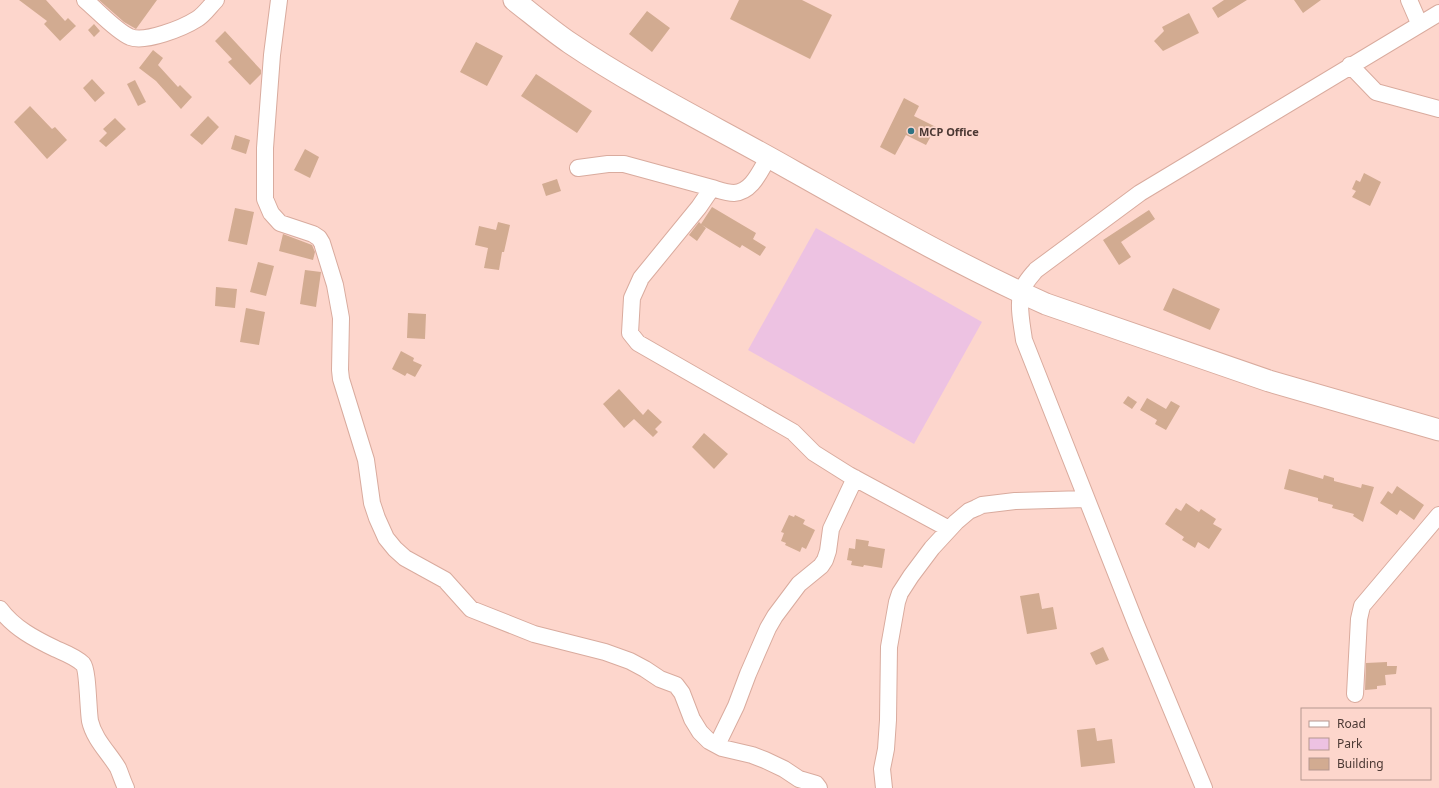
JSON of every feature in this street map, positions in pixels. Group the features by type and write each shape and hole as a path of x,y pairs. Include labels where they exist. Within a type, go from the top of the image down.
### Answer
{"main road":[{"path":"514,0 570,43 620,74 768,158 925,244 1021,293 1046,304 1269,381 1439,430"}],"street":[{"path":"85,0 123,33 131,37 140,38 169,32 198,19 216,0"},
{"path":"279,0 272,55 265,148 266,199 271,213 280,223 313,234 319,238 322,243 331,272 341,318 341,379 366,460 372,503 386,538 405,558 444,580 471,609 534,634 605,652 645,669 660,679 678,686 692,719 700,732 709,741 722,748 752,755 765,760 784,769 799,779 816,784 820,788"},
{"path":"1409,0 1419,24"},
{"path":"1204,788 1086,499 1024,340 1020,315 1021,293 1028,280 1036,270 1140,193 1350,65 1439,13"},
{"path":"1350,65 1376,92 1439,109"},
{"path":"578,168 608,164 624,164 733,193 742,191 751,185 768,158"},
{"path":"712,188 699,207 641,278 632,298 630,333 638,343 793,432 818,456 855,478 949,529"},
{"path":"717,745 736,706 768,628 775,616 799,584 819,568 825,560 828,551 831,529 855,478"},
{"path":"884,788 882,769 886,749 888,720 890,647 897,602 900,592 911,576 932,548 956,522 969,511 982,505 1015,501 1086,499"},
{"path":"1355,694 1358,619 1362,606 1439,515"},
{"path":"0,609 11,622 25,632 82,663 86,674 91,723 104,749 117,768 126,788"}],"green space":[{"path":"816,228 982,322 914,444 748,350"}],"building":[{"path":"19,0 46,0 65,21 68,18 76,26 60,41 44,24 47,21"},
{"path":"99,0 157,0 136,29 124,22"},
{"path":"739,0 802,0 832,15 810,59 730,19"},
{"path":"1224,0 1247,0 1218,18 1212,8"},
{"path":"1294,0 1321,0 1303,13"},
{"path":"647,11 670,28 652,52 629,34"},
{"path":"1189,13 1199,33 1163,51 1154,41 1164,31 1162,27"},
{"path":"94,24 100,31 94,37 88,30"},
{"path":"225,31 261,70 261,74 250,85 228,62 232,59 215,41"},
{"path":"476,42 503,56 487,86 460,72"},
{"path":"153,50 163,58 158,65 178,87 180,85 192,97 181,109 156,81 139,68"},
{"path":"536,74 592,111 577,133 521,96"},
{"path":"92,79 105,93 95,102 83,88"},
{"path":"135,80 146,102 138,106 127,84"},
{"name":"MCP Office","path":"904,98 919,106 914,116 936,127 926,145 906,135 895,155 880,147"},
{"path":"30,106 52,129 55,127 67,140 47,159 14,122"},
{"path":"208,116 219,127 202,145 190,135"},
{"path":"115,118 126,129 106,147 99,141 107,133 103,129"},
{"path":"235,135 250,140 246,154 231,149"},
{"path":"305,149 319,157 310,178 294,170"},
{"path":"1364,173 1381,182 1370,206 1352,197 1356,191 1352,189 1356,180 1360,182"},
{"path":"557,179 561,191 546,196 542,184"},
{"path":"712,207 756,233 753,239 766,247 760,256 742,245 740,248 702,225 706,228 697,241 689,235 699,222 701,224"},
{"path":"235,208 254,212 247,245 228,241"},
{"path":"1149,210 1155,219 1121,242 1131,257 1119,265 1103,240"},
{"path":"498,222 510,225 504,252 502,252 499,270 484,268 488,248 475,245 479,226 496,230"},
{"path":"283,234 312,245 315,252 313,260 279,251"},
{"path":"258,262 274,266 266,296 250,292"},
{"path":"305,270 321,272 316,307 300,304"},
{"path":"216,287 237,289 235,308 215,306"},
{"path":"1173,288 1220,309 1210,330 1163,310"},
{"path":"246,308 265,312 259,345 240,342"},
{"path":"408,313 426,314 425,339 407,338"},
{"path":"401,351 414,358 413,361 422,365 415,377 407,373 405,376 392,369"},
{"path":"619,389 643,415 648,409 662,422 655,429 658,432 653,437 634,419 624,428 603,404"},
{"path":"1128,396 1137,402 1132,409 1123,403"},
{"path":"1147,398 1166,409 1171,401 1180,406 1166,430 1155,424 1157,420 1140,410"},
{"path":"704,433 728,454 714,469 692,447"},
{"path":"1289,469 1323,479 1324,475 1334,478 1334,481 1361,488 1362,484 1374,487 1363,522 1353,516 1354,514 1332,508 1333,505 1318,501 1318,498 1284,489"},
{"path":"1397,486 1424,505 1414,520 1400,510 1397,515 1380,503 1388,491 1392,494"},
{"path":"1186,503 1199,512 1201,509 1216,519 1213,524 1222,529 1209,549 1198,542 1195,548 1182,540 1184,537 1165,524 1176,508 1181,511"},
{"path":"789,515 794,517 795,515 805,520 803,524 815,530 806,549 802,547 800,552 785,545 786,543 781,541 784,533 781,532"},
{"path":"856,539 869,541 868,546 885,549 882,568 864,565 863,567 851,565 852,561 847,560 849,548 855,549"},
{"path":"1039,593 1042,609 1053,607 1057,629 1027,634 1020,596"},
{"path":"1103,647 1109,660 1096,665 1090,653"},
{"path":"1387,662 1387,666 1397,666 1396,674 1385,675 1386,685 1377,686 1377,689 1365,690 1366,663"},
{"path":"1095,728 1097,741 1112,739 1115,763 1081,767 1077,730"}],"place":[{"name":"MCP Office","path":"911,131"}]}
